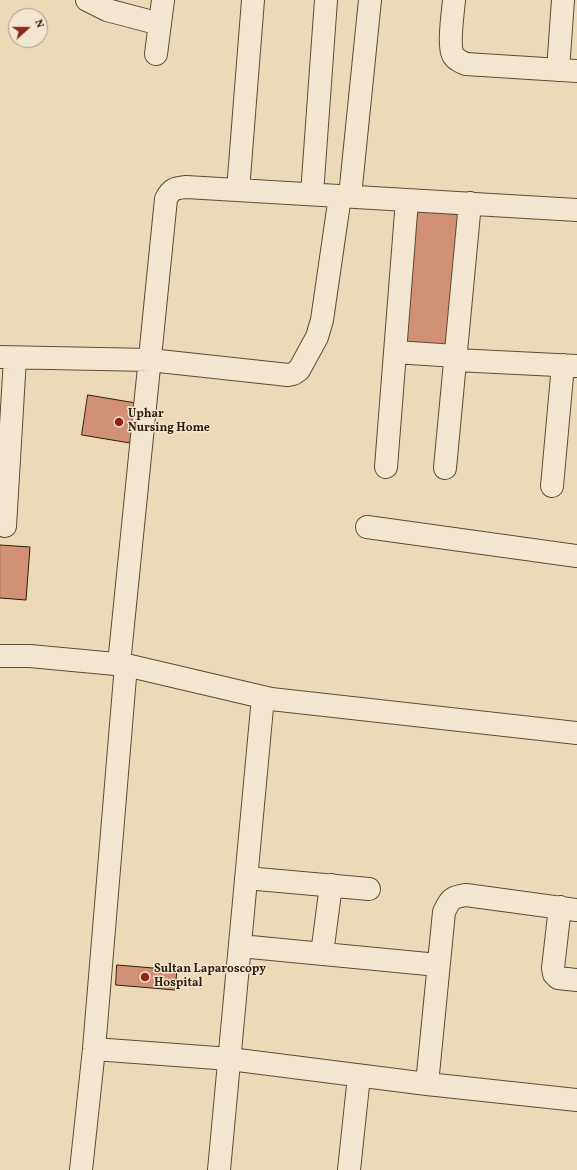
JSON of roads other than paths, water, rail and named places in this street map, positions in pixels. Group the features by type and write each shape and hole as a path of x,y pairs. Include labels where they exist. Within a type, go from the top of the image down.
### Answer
{"street":[{"path":"87,0 107,10 160,24"},
{"path":"156,54 163,0"},
{"path":"238,190 253,0"},
{"path":"312,194 326,0"},
{"path":"5,526 4,486 8,357 150,360 288,375 299,370 317,337 322,320 345,196 370,0"},
{"path":"454,0 451,48 454,56 459,61 466,64 568,71 563,0"},
{"path":"80,1170 94,1049 123,665 166,199 170,192 181,187 577,210"},
{"path":"386,467 407,200"},
{"path":"446,468 470,203"},
{"path":"395,352 456,358 570,365 552,486"},
{"path":"367,527 577,556"},
{"path":"0,656 30,656 123,665 272,699 577,734"},
{"path":"219,1170 263,697"},
{"path":"246,878 369,889"},
{"path":"322,954 331,885"},
{"path":"427,1084 444,912 448,902 457,897 466,895 569,908 553,968 554,974 558,978 577,980"},
{"path":"240,946 438,965"},
{"path":"94,1049 230,1060 427,1084 577,1100"},
{"path":"349,1170 359,1076"}],"place":[{"name":"Uphar Nursing Home","path":"119,422"},
{"name":"Sultan Laparoscopy Hospital","path":"145,977"}]}
